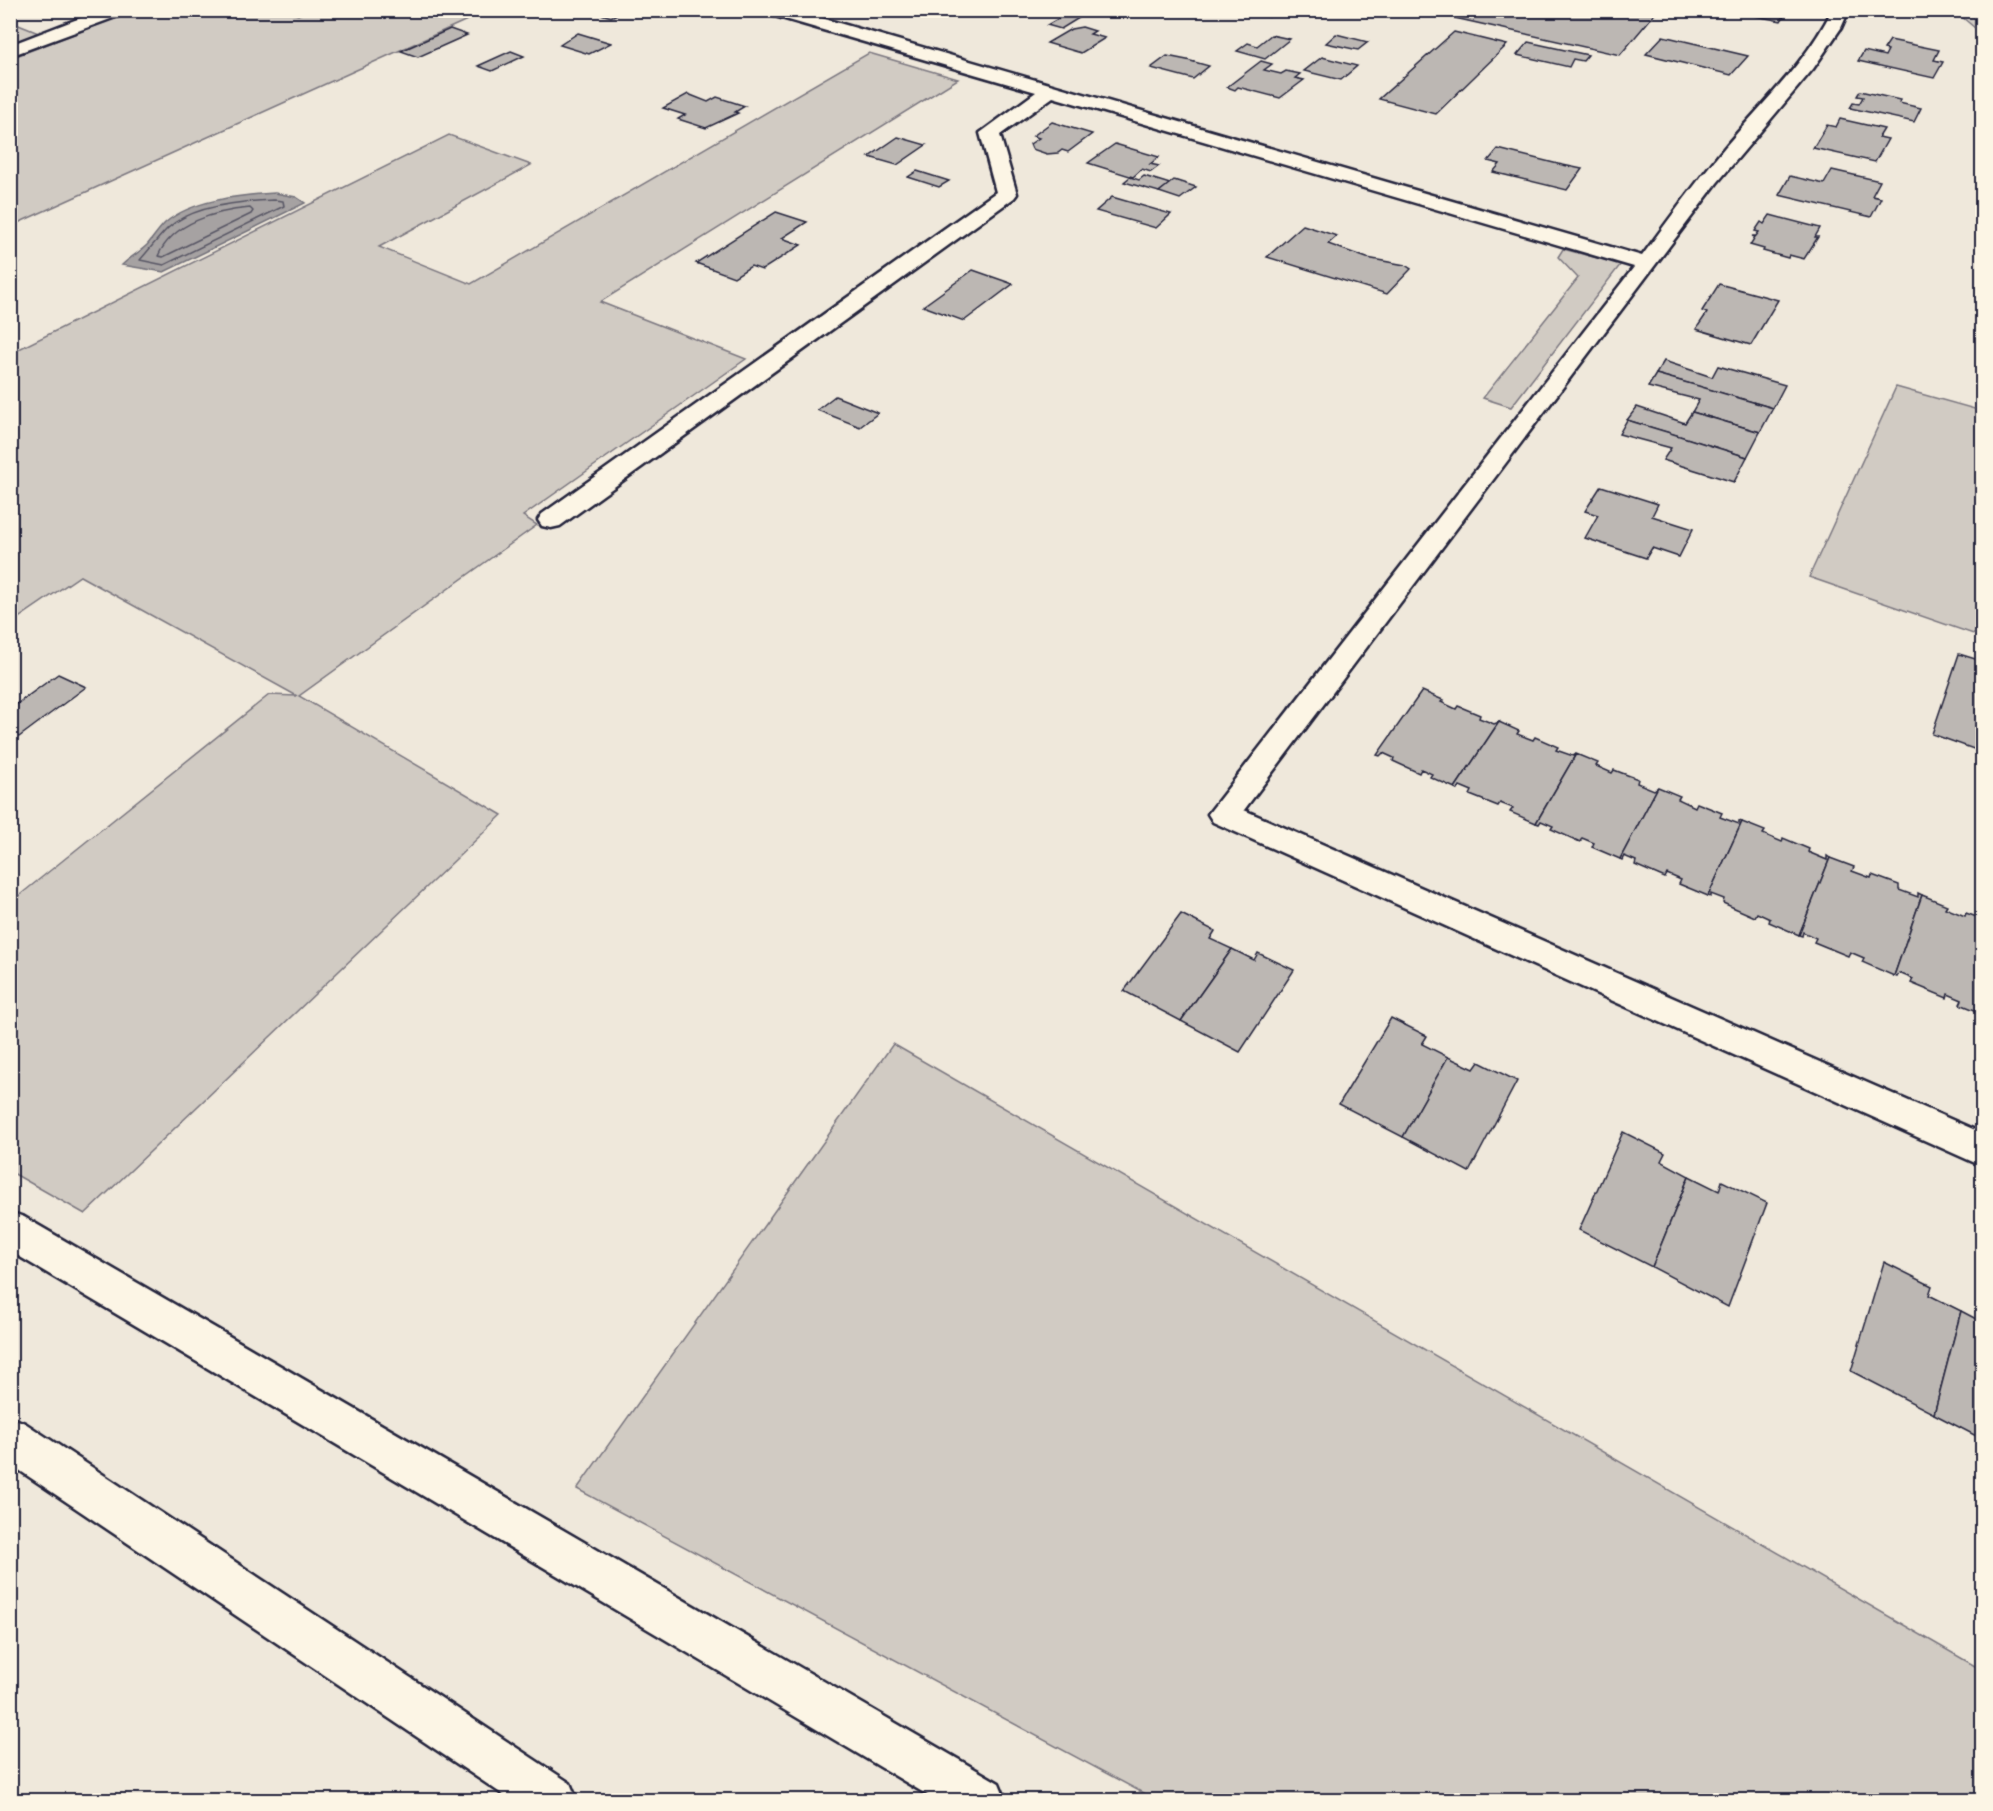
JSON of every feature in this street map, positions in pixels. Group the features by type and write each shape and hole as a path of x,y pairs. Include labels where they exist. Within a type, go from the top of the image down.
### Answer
{"street":[{"path":"10,51 118,10"},
{"path":"774,10 1647,264"},
{"path":"1841,10 1831,30 1801,70 1731,152 1224,814 1983,1150"},
{"path":"551,520 1007,194 990,133 1050,91"},
{"path":"10,1230 982,1800"},
{"path":"10,1438 553,1800"}],"shaded area":[{"path":"310,10 487,11 11,226 11,58 134,11 284,11 298,15"},
{"path":"1955,11 1982,11 1982,34"},
{"path":"11,22 41,34 11,45"},
{"path":"869,53 958,79 600,302 746,359 523,516 537,525 299,696 502,815 85,1214 11,1172 11,902 269,695 297,696 80,576 11,623 11,353 449,135 531,165 379,247 471,284"},
{"path":"1563,249 1621,264 1511,407 1483,398 1578,278 1558,257"},
{"path":"1896,387 1982,411 1982,637 1809,577"},
{"path":"893,1044 1982,1670 1982,1800 1156,1800 577,1489"}],"water":[{"path":"275,193 296,197 305,203 164,272 122,265 147,245 165,223 188,209 232,197"}],"building":[{"path":"597,10 626,10 611,17 594,12"},
{"path":"1240,10 1292,10 1287,15 1275,13 1269,17"},
{"path":"1463,10 1658,10 1620,55 1455,18"},
{"path":"1745,10 1788,10 1781,21 1755,16 1757,13"},
{"path":"1068,13 1082,16 1061,29 1047,25"},
{"path":"1082,27 1095,31 1090,34 1105,38 1081,53 1047,43 1071,29"},
{"path":"450,29 467,35 418,57 401,51"},
{"path":"1454,32 1507,45 1436,114 1379,99"},
{"path":"578,33 611,43 589,54 560,45"},
{"path":"1336,34 1368,42 1358,50 1326,43"},
{"path":"1271,35 1290,39 1265,59 1237,51 1248,43 1257,46"},
{"path":"1663,36 1748,56 1731,75 1646,54"},
{"path":"1890,40 1939,50 1934,60 1943,62 1934,78 1858,61 1864,51 1885,56 1888,50 1884,49"},
{"path":"1528,42 1588,55 1583,61 1573,59 1569,67 1517,55"},
{"path":"511,51 524,56 492,71 478,66"},
{"path":"1167,56 1209,66 1193,79 1151,68"},
{"path":"1322,57 1357,66 1341,80 1304,71"},
{"path":"1261,61 1272,64 1264,70 1281,74 1286,71 1300,74 1295,78 1304,80 1280,98 1238,87 1235,90 1227,87"},
{"path":"1860,91 1900,100 1899,103 1921,108 1914,122 1850,108 1853,103 1859,104 1863,97 1857,96"},
{"path":"688,94 708,102 717,97 745,106 735,112 738,113 706,128 678,119 685,115 663,108"},
{"path":"1840,119 1884,129 1879,137 1888,139 1875,162 1813,148 1827,125 1836,127"},
{"path":"1052,122 1092,134 1068,152 1062,150 1058,153 1047,154 1032,149 1030,144 1039,138 1033,136"},
{"path":"898,137 926,145 897,165 869,157"},
{"path":"1115,144 1159,157 1150,164 1159,166 1151,172 1142,169 1133,177 1088,163"},
{"path":"1498,149 1582,169 1567,190 1493,172 1500,164 1488,161"},
{"path":"1832,170 1880,181 1872,196 1881,198 1871,217 1779,195 1790,176 1824,184"},
{"path":"917,171 949,181 939,187 908,177"},
{"path":"1144,176 1170,184 1159,192 1124,182 1130,177 1139,180"},
{"path":"1174,180 1196,187 1180,199 1159,192"},
{"path":"1112,197 1171,214 1156,228 1096,211"},
{"path":"776,212 807,222 782,238 801,245 762,270 751,266 734,277 696,263"},
{"path":"1770,215 1820,228 1815,237 1818,237 1804,259 1789,255 1788,258 1750,245 1755,237 1752,236 1756,236 1759,232 1755,231 1761,222 1764,224"},
{"path":"1303,225 1337,236 1328,244 1367,258 1405,265 1411,269 1387,294 1267,257"},
{"path":"973,270 1013,284 964,321 923,306"},
{"path":"1719,284 1778,300 1751,345 1696,329 1707,313 1702,311"},
{"path":"1664,361 1712,377 1718,366 1785,385 1773,408 1656,374"},
{"path":"1656,374 1773,408 1760,432 1692,412 1699,400 1648,387"},
{"path":"835,396 878,413 860,427 817,410"},
{"path":"1637,407 1685,423 1692,412 1760,432 1747,457 1627,420"},
{"path":"1627,420 1747,457 1734,482 1663,460 1671,448 1619,434"},
{"path":"1601,486 1658,504 1652,516 1693,529 1679,557 1652,548 1646,558 1585,538 1598,515 1585,511"},
{"path":"1959,654 1982,661 1982,752 1932,734"},
{"path":"58,674 86,687 19,737 10,733 10,709"},
{"path":"1422,691 1443,700 1441,702 1456,709 1458,706 1494,724 1499,722 1455,788 1430,777 1432,774 1421,769 1419,773 1393,761 1394,758 1383,753 1380,756 1377,755"},
{"path":"1499,722 1519,731 1517,734 1533,740 1535,737 1558,747 1556,750 1573,756 1576,754 1536,823 1510,812 1513,808 1500,803 1498,806 1470,795 1472,791 1460,786 1458,790 1455,788"},
{"path":"1576,754 1598,763 1596,766 1612,773 1614,770 1638,779 1637,783 1654,790 1658,787 1620,859 1592,847 1594,843 1582,838 1580,842 1551,829 1553,826 1541,821 1539,824 1536,823"},
{"path":"1658,787 1680,796 1678,799 1695,807 1697,803 1722,813 1720,817 1739,824 1739,821 1742,822 1708,896 1679,884 1681,880 1667,874 1665,878 1635,865 1636,861 1624,856 1622,860 1620,859"},
{"path":"1742,822 1765,831 1763,834 1782,842 1783,838 1809,849 1808,852 1827,860 1827,856 1830,858 1799,935 1769,922 1770,919 1757,913 1755,917 1723,903 1724,899 1711,894 1711,897 1708,896"},
{"path":"1830,858 1854,867 1852,871 1871,878 1872,875 1899,885 1899,890 1918,897 1918,893 1922,895 1894,976 1862,962 1864,958 1850,952 1848,956 1814,942 1816,938 1803,932 1802,936 1799,935"},
{"path":"1922,895 1947,905 1945,908 1965,916 1966,913 1982,919 1982,1013 1960,1004 1962,1000 1948,994 1947,998 1911,983 1913,979 1899,973 1897,977 1894,976"},
{"path":"1181,914 1215,931 1210,939 1232,949 1181,1021 1124,991"},
{"path":"1232,949 1254,960 1258,953 1294,970 1240,1052 1181,1021"},
{"path":"1391,1018 1427,1036 1422,1044 1448,1057 1403,1137 1339,1104"},
{"path":"1448,1057 1474,1069 1479,1062 1517,1081 1469,1172 1403,1137"},
{"path":"1623,1132 1665,1153 1661,1161 1689,1176 1652,1267 1579,1230"},
{"path":"1689,1176 1719,1191 1722,1181 1767,1203 1728,1307 1652,1267"},
{"path":"1884,1262 1932,1286 1929,1295 1961,1311 1934,1414 1851,1371"},
{"path":"1961,1311 1982,1322 1982,1439 1934,1414"}]}
